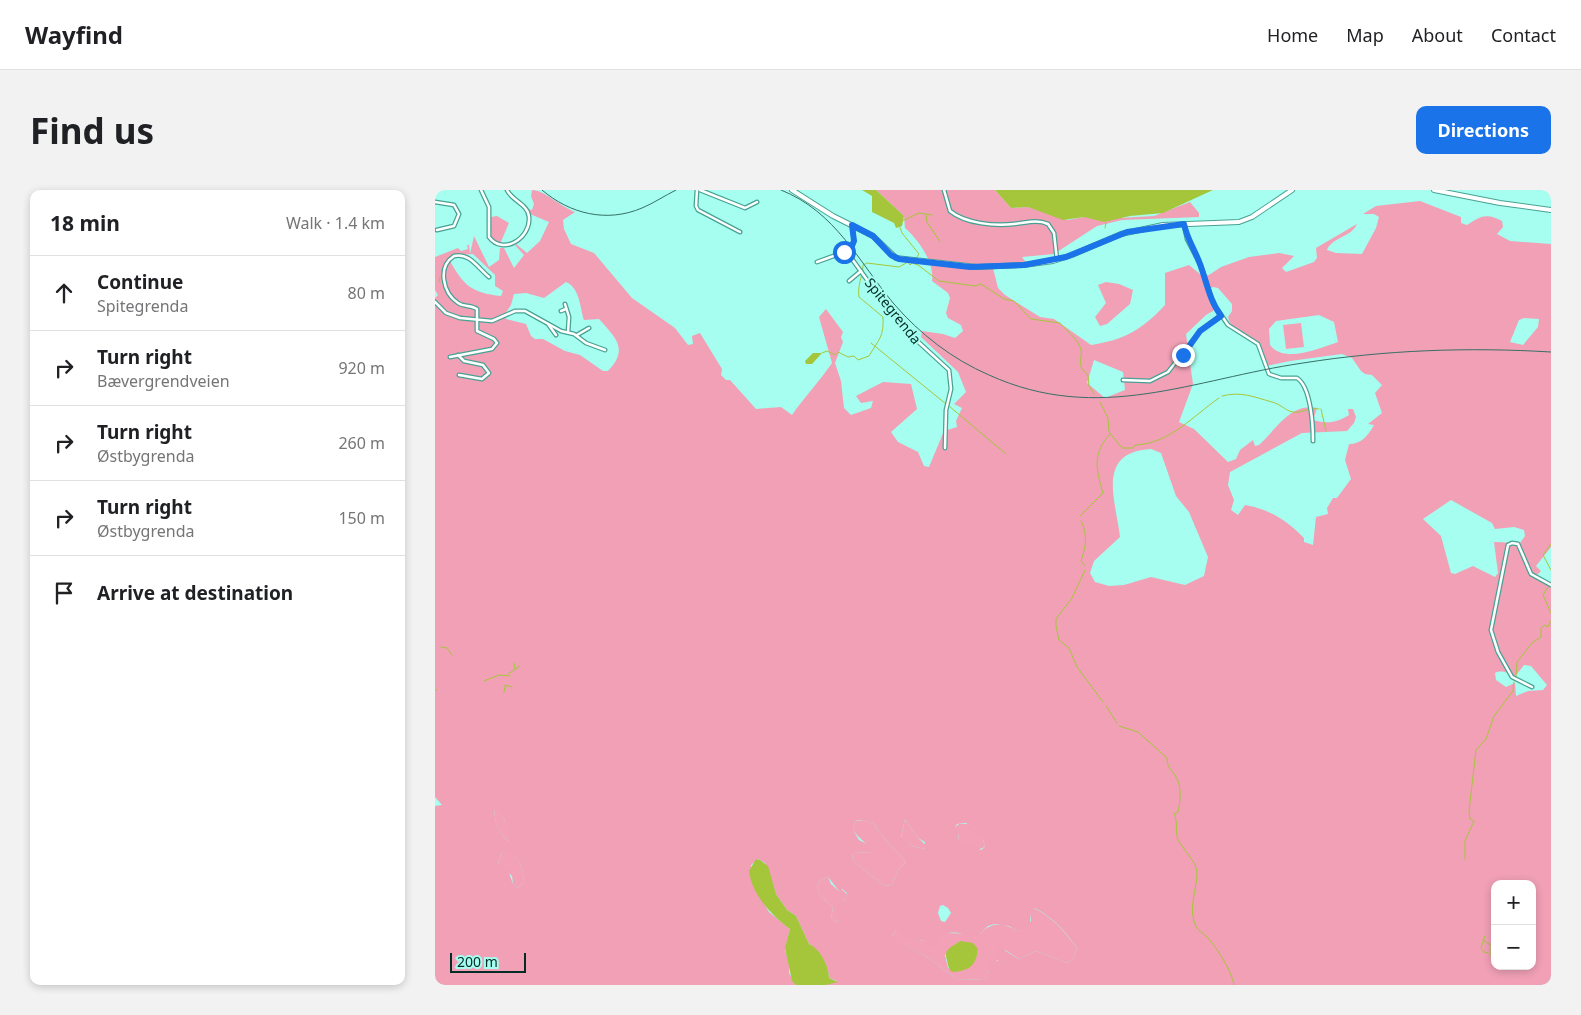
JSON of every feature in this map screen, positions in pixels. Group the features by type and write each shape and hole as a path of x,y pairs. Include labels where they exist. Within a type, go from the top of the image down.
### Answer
{"main road":[{"path":"792,190 833,216 873,236 891,255 903,260 977,268 1024,265 1057,260 1121,234 1184,224 1239,222 1252,217 1292,190"},
{"path":"1434,190 1551,210"}],"street":[{"path":"481,190 489,207 489,237 496,244 506,246 514,244 521,237 529,218 527,210 513,200 507,190"},
{"path":"739,232 698,210 696,206 698,190 745,208 757,202"},
{"path":"944,190 951,211 958,216 993,224 1039,221 1048,224 1054,233 1057,260"},
{"path":"435,202 454,205 459,214 454,226 437,230"},
{"path":"1184,224 1187,239 1201,266 1210,297 1221,316 1232,328 1259,344 1267,372 1276,377 1294,378 1302,382 1310,407 1313,441"},
{"path":"817,262 850,250 854,241 852,225"},
{"name":"Spitegrenda","path":"850,250 851,257 878,295 914,338 949,370 951,388 946,410 945,448"},
{"path":"450,357 492,349 496,346 494,338 477,332 477,309 456,302 443,282 447,264 451,258 461,255 473,260 489,276"},
{"path":"849,281 861,271"},
{"path":"435,302 454,318 496,320 521,310 605,350"},
{"path":"565,304 569,321 568,333"},
{"path":"561,310 566,308"},
{"path":"1123,380 1147,382 1168,372 1200,331 1221,316"},
{"path":"547,322 556,335"},
{"path":"577,336 589,328"},
{"path":"458,355 464,362 483,365 489,373 482,379 459,375"},
{"path":"1532,687 1512,677 1498,652 1491,630 1508,545 1512,542 1517,544 1531,574 1551,585"}],"shaded area":[{"path":"532,190 575,212 563,220 564,229 571,244 594,253 632,298 675,328 688,345 693,344 692,336 700,333 722,369 721,375 726,380 730,380 756,409 781,407 792,415 832,363 819,317 826,309 843,332 841,337 843,342 835,363 841,381 844,408 851,415 871,408 873,401 861,403 856,396 883,382 911,384 917,409 891,432 898,442 918,452 924,466 929,467 944,431 957,427 956,421 962,408 954,404 966,392 958,372 921,337 922,331 955,338 963,331 961,325 948,318 946,313 950,298 948,293 932,281 931,267 928,259 915,238 905,228 904,216 876,190 995,190 1011,208 1028,207 1068,220 1084,217 1120,218 1154,216 1190,202 1199,213 1199,217 1122,220 1097,226 1054,254 1022,257 1027,264 993,268 998,288 1005,295 1040,317 1054,319 1091,345 1123,337 1157,314 1165,305 1165,273 1189,265 1201,275 1209,275 1221,267 1249,257 1279,253 1294,256 1282,268 1286,272 1314,262 1317,258 1316,248 1357,224 1351,232 1333,242 1327,250 1336,253 1362,254 1376,228 1379,217 1374,214 1363,214 1376,206 1420,201 1461,217 1461,223 1467,225 1476,219 1487,216 1502,221 1503,227 1497,234 1510,241 1551,244 1551,547 1536,566 1541,571 1537,575 1548,585 1551,581 1551,985 826,985 837,981 829,978 823,958 809,944 796,916 787,910 776,894 765,863 758,859 751,865 753,885 769,912 790,929 785,950 789,963 789,973 796,985 435,985 435,806 442,805 435,797 435,298 438,295 435,290 435,257 458,248 461,251 468,249 467,245 469,245 470,254 474,236 489,267 499,260 500,248 504,248 514,268 524,255 515,245 527,253 540,241 549,222 530,214 527,209 532,210 534,204 531,196","holes":["473,254 495,275 495,286 503,291 501,296 482,293 469,286 449,259 452,256","566,282 571,285 577,293 584,320 599,319 611,332 618,344 618,356 608,371 603,371 580,355 565,351 543,339 535,339 531,336 526,324 506,319 505,314 511,305 514,294 526,293 544,298","1213,287 1218,288 1232,304 1232,311 1228,317 1230,323 1260,347 1266,366 1342,354 1352,358 1361,371 1372,375 1382,385 1375,393 1382,413 1368,424 1374,425 1364,439 1357,443 1349,444 1345,460 1351,479 1337,498 1333,498 1327,508 1328,514 1316,517 1313,545 1304,542 1304,538 1291,526 1262,509 1245,505 1238,515 1231,510 1234,500 1228,485 1230,472 1302,433 1347,431 1354,423 1356,417 1353,409 1348,409 1349,415 1344,418 1328,422 1313,420 1317,408 1307,407 1299,409 1285,419 1259,445 1255,446 1253,440 1240,450 1236,459 1228,462 1194,429 1179,422 1193,384 1186,334 1213,311 1215,306 1209,289","1319,315 1334,322 1338,342 1303,353 1284,353 1276,351 1270,345 1269,329 1276,321","1524,318 1539,319 1538,327 1523,345 1510,342 1519,320","1094,360 1123,372 1125,390 1105,398 1087,383","1151,449 1161,453 1176,496 1189,512 1208,557 1204,576 1185,585 1151,577 1124,585 1109,586 1095,582 1090,573 1094,561 1120,537 1113,494 1113,481 1116,469 1122,459 1133,452","1451,500 1492,523 1495,529 1514,527 1524,530 1525,536 1520,543 1494,542 1498,573 1495,577 1473,566 1455,574 1451,573 1441,536 1423,519","1524,665 1531,666 1547,685 1543,690 1528,691 1516,696 1515,683 1506,687 1496,680 1495,673 1508,673 1514,678","495,809 504,819 509,838 508,841 499,831","905,819 918,838 925,842 925,849 911,846 901,837","859,820 876,825 877,830 906,862 899,869 892,885 884,886 852,860 853,853 874,852 875,848 870,843 867,844 859,840 853,830 855,821","966,823 969,825 967,828 983,839 985,847 981,850 958,839 959,833 955,827 957,824","507,849 511,851 520,863 524,883 518,888 513,884 508,870 498,863 501,854","828,877 839,891 842,889 847,893 845,900 837,904 839,920 837,923 831,918 833,907 823,898 818,889 819,881","943,905 951,913 945,922 941,921 938,913 940,906","1034,908 1041,911 1058,925 1077,948 1073,959 1067,963 1036,951 1019,959 999,947 996,952 998,961 988,963 989,971 985,980 957,979 927,957 895,940 892,935 896,931 910,939 922,940 927,945 934,946 944,934 960,933 971,937 980,934 988,926 995,924 1009,926 1017,931 1030,924 1030,914"]},
{"path":"862,190 876,190 904,216 902,226 896,228 894,223 872,212 872,196"},
{"path":"995,190 1213,190 1163,213 1130,216 1104,222 1084,217 1063,220 1028,207 1011,208"},
{"path":"497,216 509,223 500,244 493,239 490,233 491,217"},
{"path":"1106,282 1119,284 1133,290 1130,304 1107,324 1100,326 1095,317 1106,303 1098,285"},
{"path":"1301,323 1304,347 1286,349 1283,325"},
{"path":"813,353 822,353 812,364 806,364 805,361"},
{"path":"495,808 504,819 510,838 508,841 501,834 497,826"},
{"path":"905,819 918,838 927,846 925,849 911,846 901,838"},
{"path":"864,820 876,825 877,830 906,862 899,869 892,885 884,886 852,860 853,853 874,852 853,830 855,821"},
{"path":"959,824 968,824 983,839 985,847 977,850 958,839 959,835 955,827"},
{"path":"507,848 515,854 522,868 524,883 518,888 513,884 512,876 498,863 501,854"},
{"path":"756,859 768,866 776,894 787,910 796,916 809,944 823,958 829,978 838,982 826,985 796,985 792,981 785,948 790,929 776,918 754,888 749,871"},
{"path":"828,877 831,884 839,891 841,889 847,894 845,900 840,903 839,920 837,923 831,918 833,907 821,896 818,889 819,881"},
{"path":"1033,908 1040,911 1063,930 1077,948 1073,959 1067,963 1036,951 1019,959 1005,950 989,971 985,980 957,979 927,957 894,940 892,935 896,931 926,942 945,933 980,934 993,925 1007,926 1017,931 1031,921 1030,914","holes":["960,941 978,949 975,960 968,968 964,970 948,968 945,955"]},
{"path":"960,941 973,943 978,949 977,955 970,967 963,971 952,972 948,966 946,953 949,948"}],"waterway":[{"path":"902,221 919,213 932,215"},
{"path":"926,215 927,222 940,242"},
{"path":"1105,228 1106,223"},
{"path":"899,225 902,233 919,254 917,257"},
{"path":"822,353 827,351 835,355 838,352 848,357 854,356 858,360 869,356 882,334 883,317 859,297 863,265 867,263 899,267 908,262 910,265 912,263 918,265 939,281 975,286 981,284 1004,299 1014,301 1031,319 1060,323 1073,336 1081,349 1081,367 1088,375 1089,386 1094,394"},
{"path":"439,282 440,277"},
{"path":"871,343 946,404"},
{"path":"1222,396 1241,394 1277,404 1292,412 1309,409"},
{"path":"1100,402 1108,418 1109,432 1122,448 1133,448 1135,445 1159,440 1170,434 1219,398"},
{"path":"949,406 1006,454"},
{"path":"1311,408 1319,409"},
{"path":"1321,409 1326,431"},
{"path":"1080,516 1103,493 1097,462 1100,448 1110,434"},
{"path":"1081,521 1085,531 1084,550 1081,561 1085,566"},
{"path":"1551,544 1543,555 1551,570"},
{"path":"1085,570 1072,598 1056,619 1056,626 1059,640 1069,648 1077,667 1103,702"},
{"path":"1548,587 1543,595 1551,613"},
{"path":"1516,677 1517,662 1532,643 1541,637 1541,628 1545,625 1548,627 1551,621"},
{"path":"441,647 447,648 452,655"},
{"path":"514,663 515,669"},
{"path":"508,674 520,666"},
{"path":"484,681 499,675 510,676"},
{"path":"1465,859 1465,841 1474,821 1470,819 1469,811 1476,750 1486,739 1494,716 1513,691 1514,682"},
{"path":"505,685 512,687"},
{"path":"504,692 505,686"},
{"path":"1106,706 1117,723"},
{"path":"1119,726 1138,732 1167,758 1169,767 1177,779 1180,787 1178,812 1174,814 1177,837 1195,864 1197,872 1192,909 1194,921 1197,928 1219,952 1233,979 1234,985"},
{"path":"1485,936 1481,948 1484,952 1488,953"},
{"path":"1483,940 1491,945"}],"railway":[{"path":"542,190 565,205 589,214 602,215 629,213 651,204 676,190"},
{"path":"781,190 800,199 831,224 845,239 894,304 937,345 975,369 1030,389 1069,396 1108,397 1146,394 1262,370 1365,355 1458,350 1551,352"}],"route":[{"path":"844,252 850,250 854,241 851,230 852,225 873,236 891,255 899,259 977,268 1024,265 1066,257 1127,232 1163,225 1184,224 1191,249 1201,266 1206,288 1221,316 1200,331 1183,355"}]}
